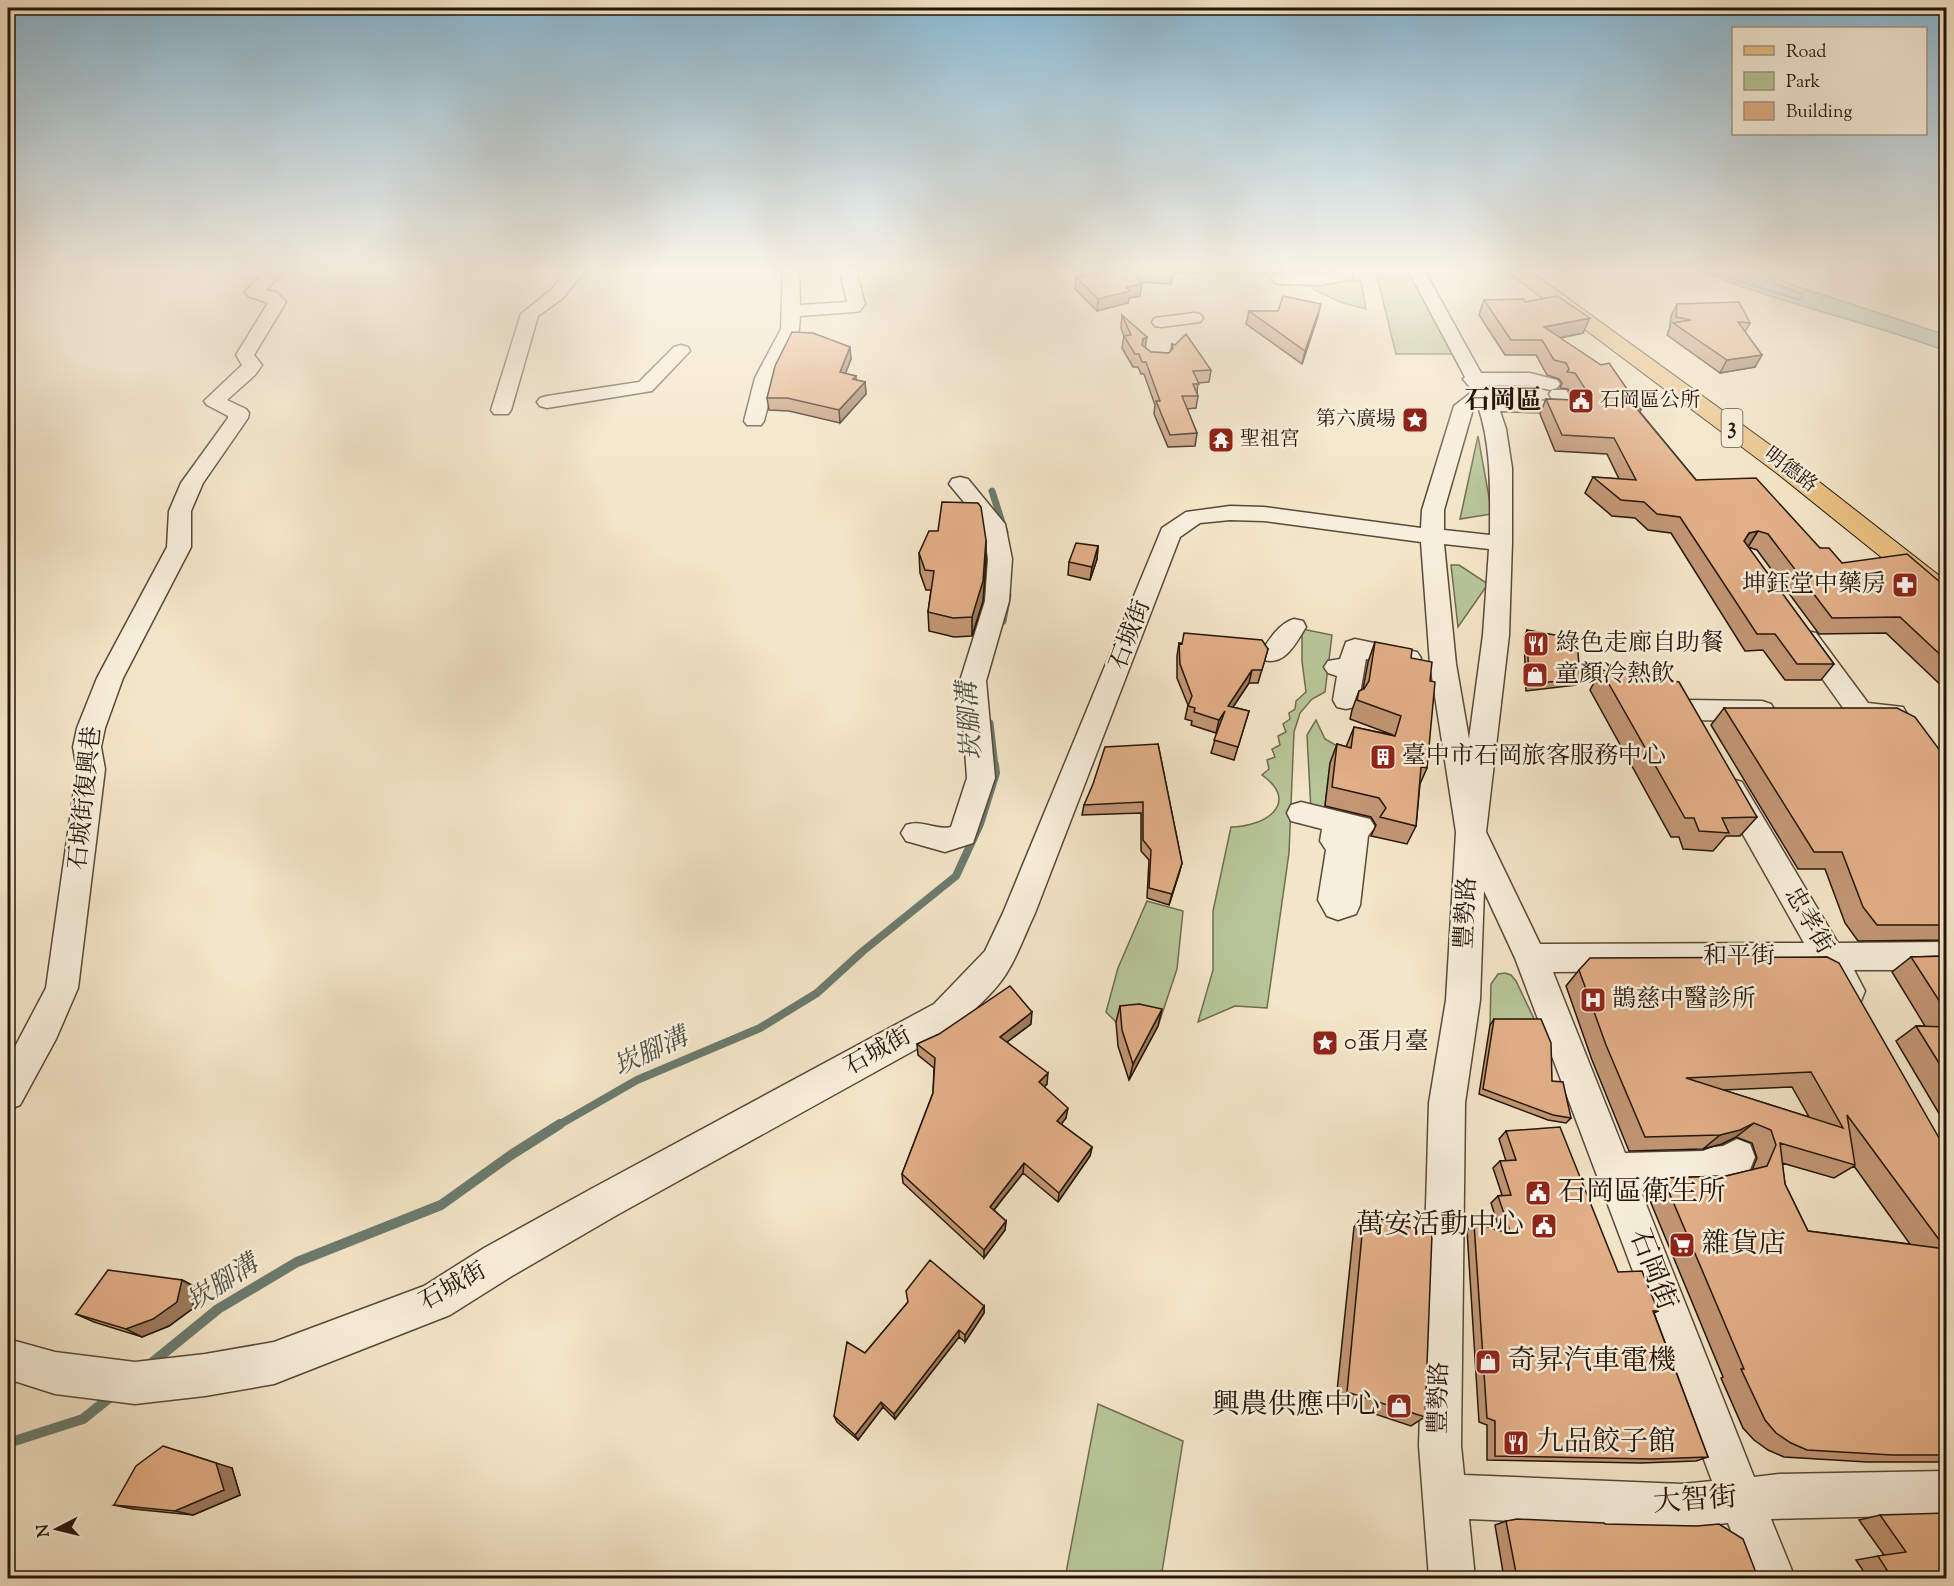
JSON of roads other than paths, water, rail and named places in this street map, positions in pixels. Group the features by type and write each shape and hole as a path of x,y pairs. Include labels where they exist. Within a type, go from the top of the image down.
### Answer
{"main road":[{"name":"明德路","path":"1614,342 1894,550 1947,595"},
{"name":"明德路","path":"1643,342 1798,450 1947,568"}],"street":[{"name":"石城街復興巷","path":"8,1093 44,1028 62,988 91,768 87,747 91,728 110,678 179,547 180,510 192,483 238,418 239,413 214,401 252,365 245,355 253,342"},
{"path":"501,410 522,342"},
{"path":"754,421 765,378 783,342"},
{"name":"豐勢路","path":"1452,1578 1440,1446 1447,1103 1463,1000 1471,832 1496,635 1501,543 1501,468 1496,429 1482,392 1455,342"},
{"path":"547,402 645,387 681,351"},
{"path":"1471,832 1443,664 1432,536 1433,510 1464,406 1482,392 1530,378 1555,389 1567,407 1482,392"},
{"path":"916,833 945,840 963,835 981,778 973,681 997,601 1000,559 994,524 960,484"},
{"name":"石城街","path":"8,1359 55,1373 124,1382 205,1375 274,1363 436,1301 498,1262 604,1202 946,1015 997,962 1127,647 1170,533 1194,518 1230,513 1264,514 1501,543"},
{"path":"1793,621 1860,712"},
{"path":"1273,654 1294,627"},
{"path":"1346,700 1344,669 1356,648 1398,661 1425,662"},
{"name":"忠孝街","path":"1791,711 1686,710 1865,1021"},
{"path":"1825,712 1901,714 1914,732"},
{"path":"1301,813 1349,824 1321,915"},
{"name":"石岡街","path":"1471,832 1531,958 1772,1578"},
{"name":"和平街","path":"1531,958 1947,956"},
{"path":"1614,1172 1714,1169 1713,1165 1734,1164 1737,1157"},
{"name":"大智街","path":"1443,1496 1682,1506 1741,1498 1947,1493"}],"water":[{"path":"1921,342 1946,342 1946,351"}],"waterway":[{"name":"崁腳溝","path":"992,491 1005,532"},
{"name":"崁腳溝","path":"1003,621 1008,595"},
{"name":"崁腳溝","path":"990,723 995,766"},
{"name":"崁腳溝","path":"557,1126 637,1080 760,1028 817,993 863,951 956,876 980,824 996,773 995,765"},
{"name":"崁腳溝","path":"148,1366 218,1309 297,1262 441,1205 511,1155 560,1124"},
{"name":"崁腳溝","path":"8,1443 83,1419 113,1395"}],"place":[{"name":"石岡區公所","path":"1581,401"},
{"name":"第六廣場","path":"1415,420"},
{"name":"聖祖宮","path":"1221,440"},
{"name":"坤鈺堂中藥房","path":"1905,585"},
{"name":"綠色走廊自助餐","path":"1536,644"},
{"name":"童顏冷熱飲","path":"1535,675"},
{"name":"臺中市石岡旅客服務中心","path":"1383,757"},
{"name":"鵲慈中醫診所","path":"1593,1000"},
{"name":"0蛋月臺","path":"1325,1043"},
{"name":"石岡區衛生所","path":"1538,1193"},
{"name":"萬安活動中心","path":"1544,1226"},
{"name":"雜貨店","path":"1682,1245"},
{"name":"奇昇汽車電機","path":"1488,1362"},
{"name":"興農供應中心","path":"1399,1406"},
{"name":"九品餃子館","path":"1516,1443"}],"district":[{"name":"石岡區","path":"1503,401"}]}
